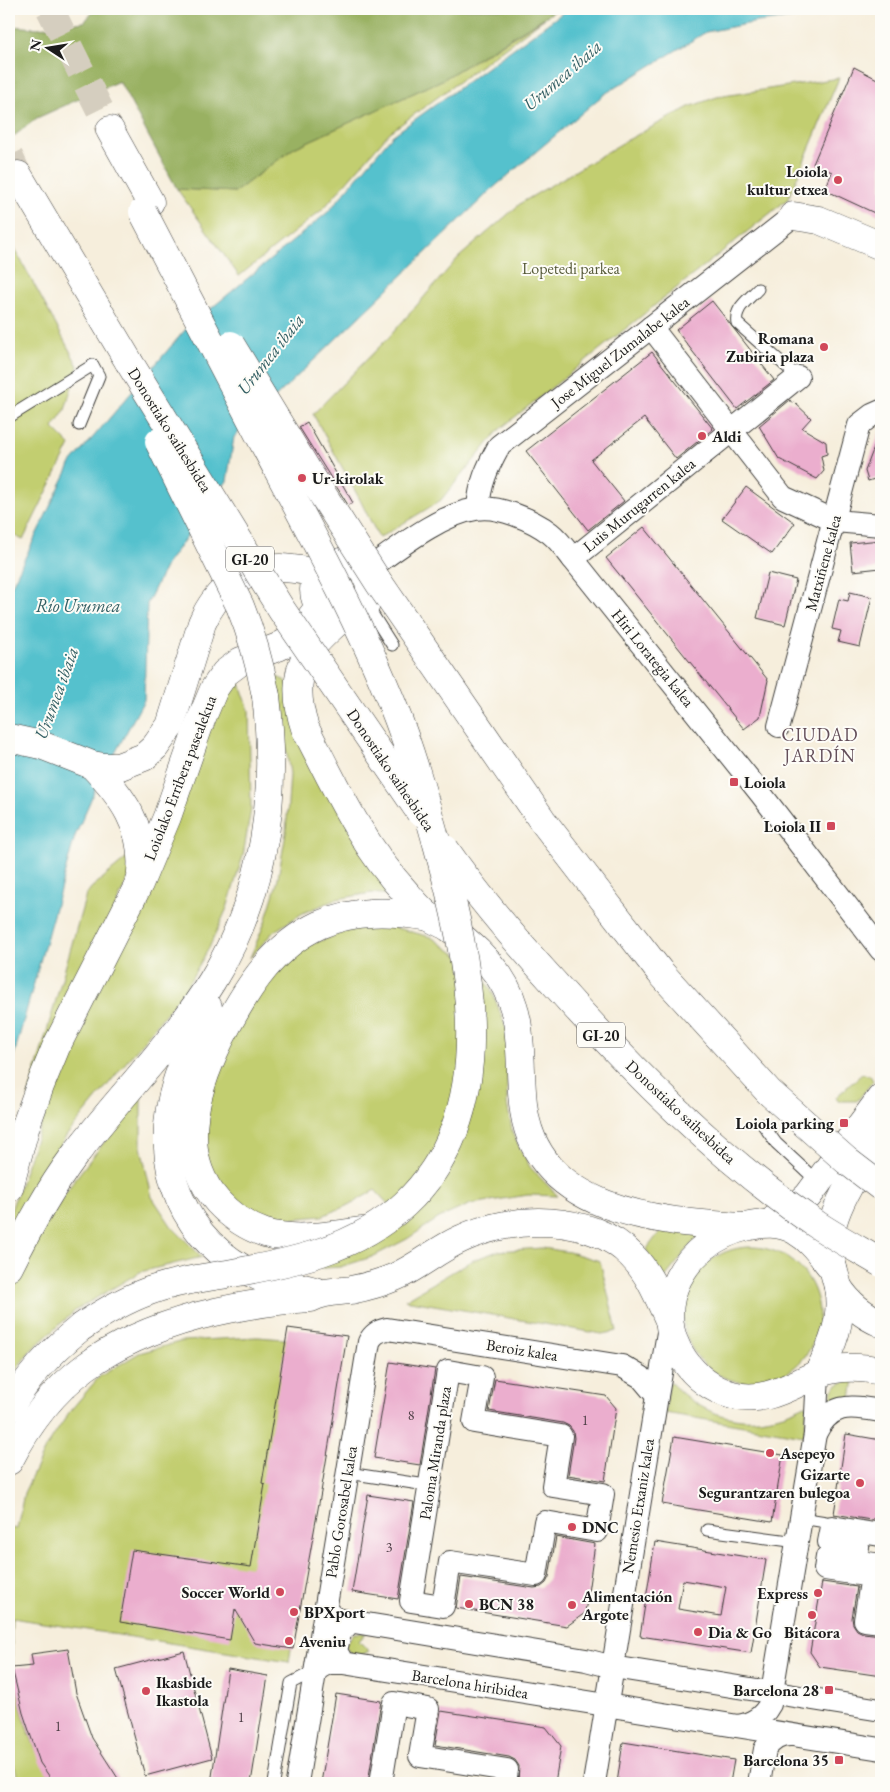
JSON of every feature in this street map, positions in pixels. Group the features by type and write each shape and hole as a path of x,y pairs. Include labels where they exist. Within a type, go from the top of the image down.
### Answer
{"main road":[{"path":"9,1409 27,1381 44,1360 80,1328 114,1307 150,1290 308,1257 372,1230 405,1204 433,1171 453,1134 465,1093 470,1046 470,1004 464,955 450,891 419,781 394,708 371,655 314,538 146,207 131,170 110,130"},
{"name":"Donostiako saihesbidea","path":"18,175 129,362 281,609 463,875 515,939 626,1061 721,1151 819,1226 881,1263"},
{"path":"146,207 312,478 379,583 542,820 660,972 769,1092 847,1161 881,1187"},
{"path":"793,216 819,220 881,246"},
{"path":"9,1267 28,1227 66,1166 182,1024 212,980 228,952 241,922 261,860 271,794 270,728 266,696 259,661 250,632 240,606 139,403 129,362"},
{"path":"349,562 358,566 364,572 368,579 370,597 361,611 353,616 330,613 315,599 314,581 325,567 332,563 349,562"},
{"path":"9,738 41,745 92,765 118,767 144,757 155,747 170,726 202,623 211,605 224,589 246,575 270,568 319,573"},
{"path":"330,613 300,672 298,686 300,714 305,728 367,845 407,895 430,917 449,928 486,959 512,999 519,1025 523,1104 529,1133 540,1156 559,1177 582,1194 608,1206 672,1222 779,1224 795,1230 811,1242 853,1307 881,1323"},
{"name":"Loiolako Erribera pasealekua","path":"9,1188 26,1125 53,1055 139,884 167,817 198,728 214,689 225,673 241,660 278,647 296,637 312,619 330,613"},
{"name":"Loiolako Erribera pasealekua","path":"92,765 111,785 127,808 136,828 140,840 142,860 139,884"},
{"path":"372,1230 326,1236 293,1237 266,1233 245,1224 226,1211 214,1198 203,1181 196,1164 192,1142 194,1114 201,1084 220,1038 263,968 288,943 320,925 352,915 386,912 430,917"},
{"path":"212,980 207,1011 176,1082 168,1113 166,1142 169,1167 176,1190 185,1210 198,1230 218,1252 243,1269 263,1279 295,1288 311,1289 320,1293"},
{"path":"669,1322 673,1289 681,1273 692,1258 724,1233 755,1225 795,1208 820,1183 881,1098"},
{"path":"822,1377 838,1324 840,1305 830,1258 830,1236 835,1216 853,1180 881,1137"},
{"path":"9,1461 31,1423 64,1385 83,1369 125,1342 172,1323 225,1310 311,1298 320,1293 351,1290 383,1282 478,1231 515,1223 554,1223 592,1231 610,1239 631,1254 647,1274 669,1322 673,1342 690,1369 700,1379 716,1389 750,1398 766,1395 853,1368 881,1370"}],"street":[{"name":"Jose Miguel Zumalabe kalea","path":"478,508 480,490 486,469 500,446 793,216"},
{"path":"651,327 783,497 835,521 881,525"},
{"name":"Luis Murugarren kalea","path":"574,559 798,377"},
{"name":"Matxiñene kalea","path":"779,726 859,425 872,414 881,411"},
{"name":"Hiri Lorategia kalea","path":"364,572 448,517 478,508 504,511 531,520 552,534 762,794 881,950"},
{"name":"Nemesio Etxaniz kalea","path":"594,1783 669,1322"},
{"name":"Beroiz kalea","path":"377,1332 393,1330 622,1366 641,1377 657,1396"},
{"name":"Pablo Gorosabel kalea","path":"297,1783 369,1342 377,1332"},
{"name":"Paloma Miranda plaza","path":"448,1371 482,1377 474,1422 561,1436 553,1486 603,1494 597,1531 545,1522 536,1576 450,1562 443,1606 411,1601 448,1371"},
{"path":"738,1726 751,1723 762,1715 770,1704 815,1434 822,1377"},
{"path":"815,1434 824,1420 844,1408 852,1406 881,1411"},
{"path":"881,1529 880,1535 832,1527 829,1542 881,1550"},
{"path":"881,1565 826,1557 825,1569 872,1576 865,1620 881,1622"},
{"name":"Barcelona hiribidea","path":"325,1610 336,1620 350,1622 738,1726 881,1750"},
{"path":"343,1663 336,1651 340,1633 350,1622"},
{"name":"Barcelona hiribidea","path":"316,1670 328,1663 343,1663 608,1691 772,1693 881,1710"},
{"path":"776,1671 777,1682 780,1687 784,1692 794,1697"},
{"path":"381,1783 394,1703 428,1709 420,1756 507,1770 505,1783"},
{"path":"758,1783 765,1749 778,1737 790,1735"}],"lane":[{"path":"758,289 738,311 736,318 738,323 798,377"},
{"path":"9,417 93,365 99,376 79,425"},
{"path":"366,604 392,645"},
{"path":"763,1126 776,1143 820,1183"},
{"path":"348,1473 426,1485"},
{"path":"801,1518 826,1522"},
{"path":"707,1530 797,1542"},
{"path":"274,1783 291,1683 316,1670"}],"green space":[{"path":"96,9 558,9 442,80 294,148 235,192 177,189 119,81 37,118 9,140 9,26 38,28 84,22"},
{"path":"545,18 389,133 323,209 239,276 177,189 235,192 294,148 442,80"},
{"name":"Lopetedi parkea","path":"839,78 788,199 500,429 440,501 379,538 313,414 390,336 458,258 521,203 624,142 689,107 717,97"},
{"path":"9,238 78,366 65,410 53,428 70,445 23,540 9,533"},
{"path":"275,676 286,681 400,896 371,893 337,899 303,913 273,932 250,958 265,922 277,883 286,833 290,774"},
{"path":"239,681 249,710 251,809 243,856 227,908 209,948 184,991 67,1135 35,1184 9,1230 9,1216 65,1056 223,694"},
{"path":"133,853 133,868 28,1097 86,895 91,888"},
{"path":"393,927 431,937 472,965 491,989 507,1030 507,1104 513,1135 530,1167 558,1196 528,1195 471,1204 439,1218 407,1239 372,1257 340,1267 306,1269 403,1220 375,1190 351,1204 322,1216 290,1219 261,1214 238,1204 218,1184 202,1155 208,1086 255,990 306,946 353,929"},
{"path":"862,1074 870,1075 873,1081 857,1101 838,1101 836,1097"},
{"path":"141,1095 141,1147 152,1197 172,1227 202,1257 140,1272 76,1310 30,1351 9,1379 9,1304 15,1286 42,1231 72,1183"},
{"path":"661,1230 699,1235 663,1280 654,1261 646,1250"},
{"path":"751,1247 777,1253 799,1267 813,1289 819,1315 813,1341 799,1363 777,1377 751,1383 725,1377 703,1363 689,1341 683,1315 689,1289 703,1267 725,1253"},
{"path":"542,1248 569,1252 600,1261 617,1331 602,1334 405,1300 471,1261 498,1251"},
{"path":"257,1337 338,1343 289,1662 12,1618 13,1661 20,1704 34,1745 54,1783 23,1783 17,1774 9,1752 9,1536 10,1528 17,1529 24,1493 44,1451 70,1411 99,1377 139,1353 183,1341"},
{"path":"854,1379 851,1399 829,1408 831,1395 835,1388 842,1383"},
{"path":"671,1383 701,1406 717,1414 734,1418 769,1418 805,1405 807,1406 804,1436 665,1413 669,1384"},
{"path":"354,1633 366,1633 359,1641 369,1651 358,1657 349,1652 346,1646 346,1643"}],"water":[{"name":"Río Urumea","path":"568,9 867,9 757,22 706,32 603,95 492,189 234,437 227,481 166,565 147,604 144,700 95,790 75,836 9,1073 9,591 71,463 185,330 328,212 392,136"}],"building":[{"path":"854,67 881,81 881,216 825,190 832,172 813,164"},
{"path":"712,301 774,380 737,409 676,330"},
{"path":"652,352 713,429 676,459 644,418 591,460 624,501 588,530 526,451"},
{"path":"790,400 811,418 802,428 826,442 827,454 821,456 824,471 817,479 779,459 759,426"},
{"path":"307,422 353,503 348,505 299,427"},
{"path":"880,432 881,477 868,481 865,471"},
{"path":"746,487 795,523 772,554 722,519"},
{"path":"644,527 768,680 760,717 744,729 606,558"},
{"path":"881,540 881,568 853,571 850,543"},
{"path":"768,573 796,580 785,625 757,618"},
{"path":"850,592 872,597 860,647 838,642 841,631 832,629 839,599 848,601"},
{"path":"288,1328 347,1336 293,1649 255,1643 235,1609 230,1640 120,1622 132,1550 251,1567 265,1484 262,1483"},
{"path":"390,1362 435,1369 420,1465 374,1458"},
{"path":"495,1379 606,1396 616,1408 605,1481 568,1475 574,1438 573,1431 569,1426 563,1423 489,1411"},
{"name":"Gizarte Segurantzaren bulegoa","path":"846,1434 881,1440 881,1516 871,1520 834,1514"},
{"path":"674,1437 783,1455 772,1522 662,1504"},
{"path":"368,1495 414,1502 398,1599 352,1592"},
{"path":"556,1537 595,1544 585,1613 567,1626 456,1608 461,1577 534,1588 541,1587 549,1577"},
{"path":"655,1542 766,1560 751,1653 640,1636","holes":["683,1580 726,1587 721,1616 678,1609"]},
{"path":"822,1582 857,1587 852,1618 853,1624 857,1630 863,1633 881,1635 881,1676 820,1667 810,1652"},
{"path":"68,1649 76,1693 92,1738 121,1783 54,1783 40,1763 23,1713 12,1668 33,1666 31,1654"},
{"path":"184,1651 212,1758 145,1776 116,1669"},
{"name":"Ikasbide Ikastola","path":"228,1669 268,1676 251,1783 211,1783"},
{"path":"336,1694 381,1701 368,1783 321,1783"},
{"path":"441,1711 546,1727 561,1746 555,1783 518,1783 519,1766 515,1760 509,1757 435,1745"},
{"path":"623,1742 734,1760 730,1783 617,1783"}],"tunnel":[{"path":"50,9 110,130"},
{"path":"9,156 18,175"}],"place":[{"name":"Loiola kultur etxea","path":"838,180"},
{"name":"Romana Zubiria plaza","path":"824,347"},
{"name":"Aldi","path":"702,436"},
{"name":"Ur-kirolak","path":"302,478"},
{"name":"Loiola","path":"734,782"},
{"name":"Loiola II","path":"831,826"},
{"name":"Loiola parking","path":"844,1123"},
{"name":"Asepeyo","path":"770,1453"},
{"name":"Gizarte Segurantzaren bulegoa","path":"860,1483"},
{"name":"DNC","path":"572,1527"},
{"name":"Soccer World","path":"280,1592"},
{"name":"Express","path":"818,1593"},
{"name":"BCN 38","path":"469,1604"},
{"name":"Alimentación Argote","path":"572,1605"},
{"name":"BPXport","path":"294,1612"},
{"name":"Bitácora","path":"812,1615"},
{"name":"Dia & Go","path":"698,1632"},
{"name":"Aveniu","path":"289,1641"},
{"name":"Barcelona 28","path":"829,1690"},
{"name":"Ikasbide Ikastola","path":"146,1691"},
{"name":"Barcelona 35","path":"839,1760"}],"district":[{"name":"CIUDAD JARDÍN","path":"820,744"}],"water label":[{"name":"Urumea ibaia","path":"562,75"},
{"name":"Urumea ibaia","path":"270,354"},
{"name":"Urumea ibaia","path":"56,693"}]}
